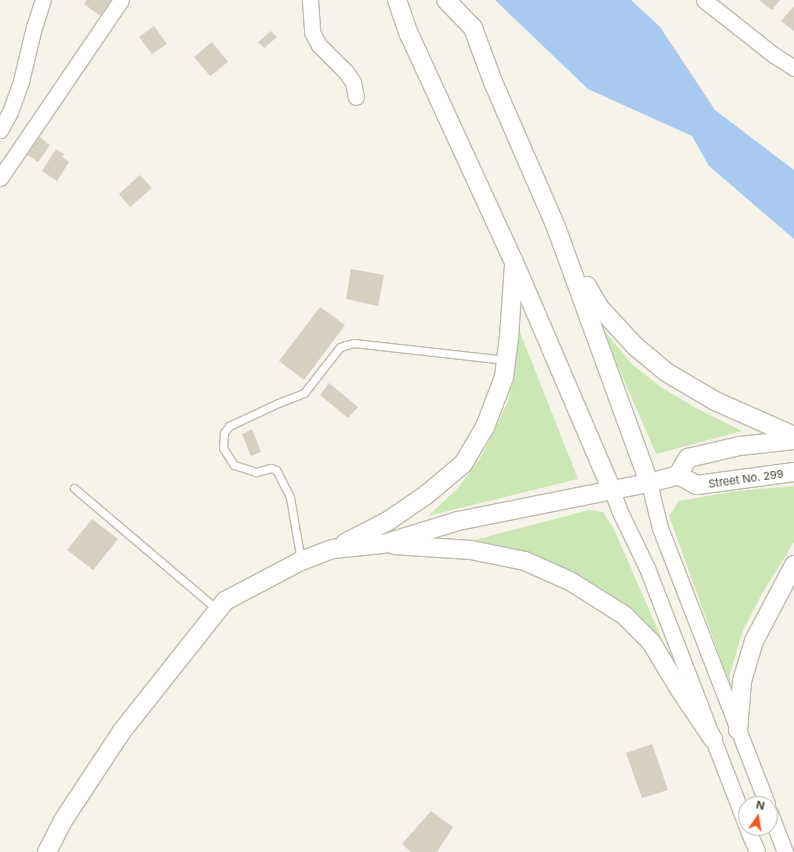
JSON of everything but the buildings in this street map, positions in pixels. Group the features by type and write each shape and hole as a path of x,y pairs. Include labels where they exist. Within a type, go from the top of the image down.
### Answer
{"street":[{"path":"0,130 10,112 21,81 34,28 43,0"},
{"path":"0,178 121,0"},
{"path":"310,0 312,32 319,45 346,72 353,82 356,97"},
{"path":"397,0 409,34 514,262 620,512 647,568 738,804"},
{"path":"446,0 473,28 493,82 556,227 649,483 660,528 764,796"},
{"path":"704,0 774,55 794,68"},
{"path":"556,227 599,307 635,346 666,372 715,401 794,436"},
{"path":"47,852 64,819 122,731 225,601 301,561 333,549 388,521 426,495 463,464 485,427 504,377 514,262"},
{"path":"383,544 458,522 612,491 678,475 688,458 740,446 794,440"},
{"name":"Street No. 299","path":"678,475 697,486 794,472"},
{"path":"333,549 383,544 478,551 525,561 570,581 624,616 650,642 713,740"},
{"path":"738,730 742,681 754,641 794,565"},
{"path":"778,834 785,852"},
{"path":"750,836 757,852"}],"lane":[{"path":"301,561 290,497 276,470 271,468 256,472 234,465 223,448 224,433 229,426 278,403 304,393 340,347 346,345 354,344 506,360"},
{"path":"74,488 218,610"}],"green space":[{"path":"518,327 578,479 428,516 458,488 479,460 493,434 508,401 515,370"},
{"path":"601,327 632,364 662,388 698,409 742,431 656,454"},
{"path":"794,486 794,542 762,594 743,630 730,674 730,685 669,516 679,501 736,491"},
{"path":"589,510 603,512 614,529 670,658 616,603 455,545"}],"water":[{"path":"495,0 631,0 660,27 715,110 794,170 794,239 709,166 692,136 588,89"}]}
